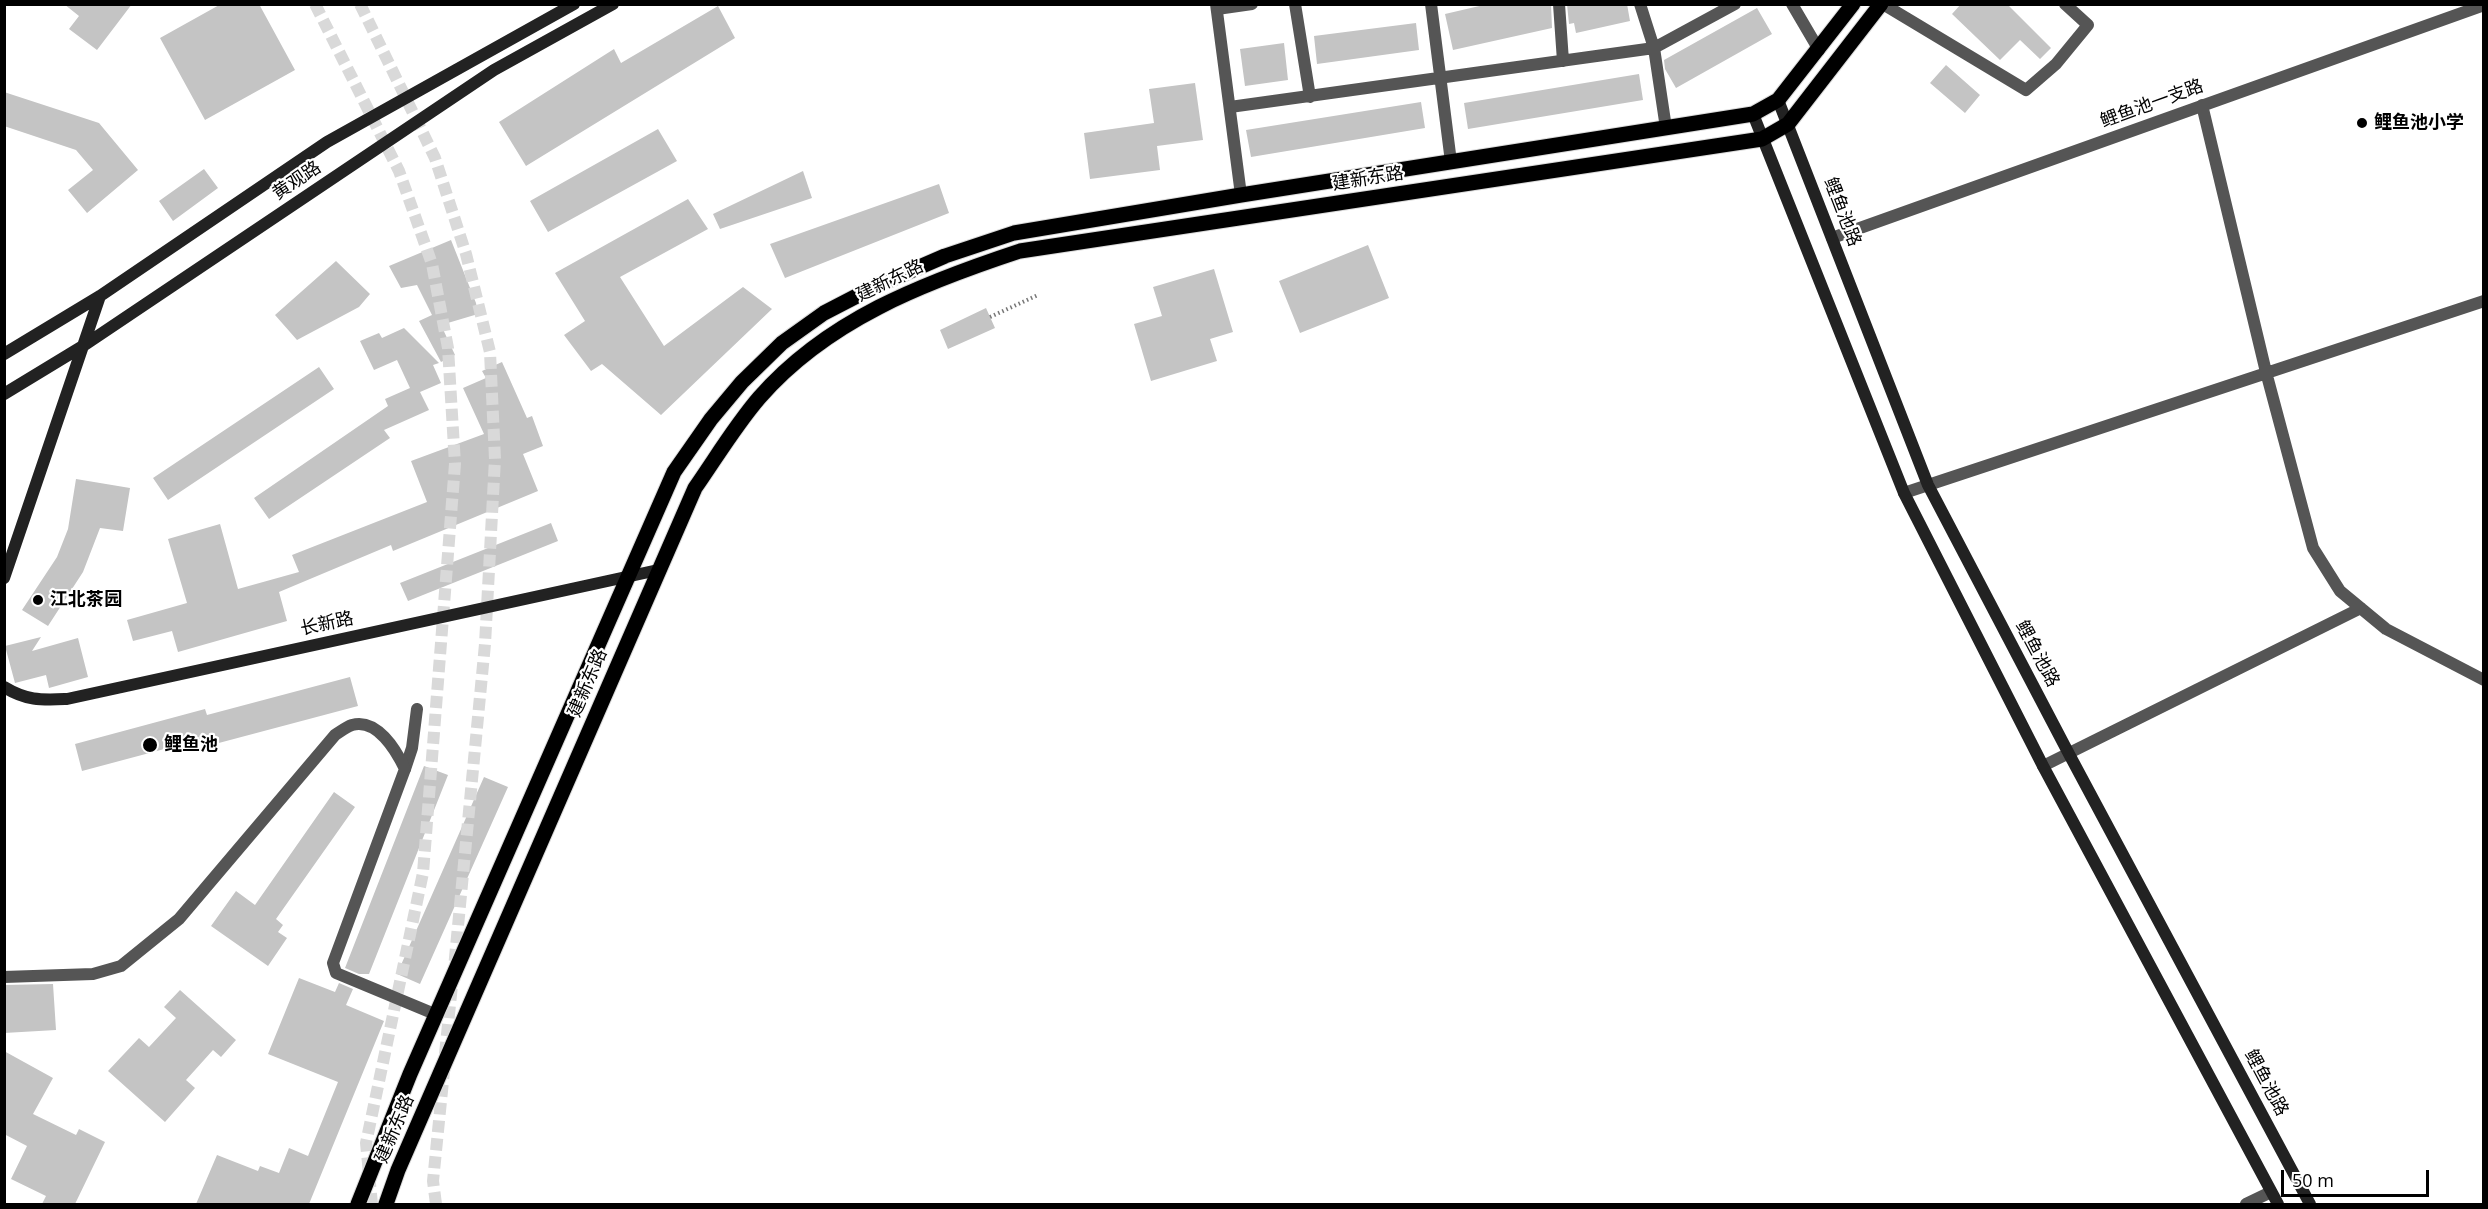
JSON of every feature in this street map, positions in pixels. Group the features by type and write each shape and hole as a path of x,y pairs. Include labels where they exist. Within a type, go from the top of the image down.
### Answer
{"main road":[{"name":"黄观路","path":"4,354 100,296 327,142 574,4"},
{"name":"黄观路","path":"4,394 83,346 494,70 613,4"},
{"name":"建新东路","path":"358,1204 410,1074 674,472 711,419 742,382 782,343 824,313 878,285 936,260 1014,233 1753,114 1778,99 1819,50 1853,4"},
{"name":"建新东路","path":"386,1204 398,1170 695,488 759,399 795,362 833,332 884,303 950,274 1020,251 1762,140 1788,124 1882,4"},
{"name":"鲤鱼池路","path":"1778,99 1928,485 2310,1204"},
{"path":"1753,114 1904,493 2043,766 2278,1204"},
{"path":"4,578 100,296"},
{"name":"长新路","path":"4,687 21,697 43,700 67,699 658,570"}],"street":[{"path":"1241,195 1216,7 1252,4"},
{"path":"1295,4 1310,97"},
{"path":"1431,4 1451,162"},
{"path":"1559,4 1563,61"},
{"path":"1640,4 1654,48 1666,128"},
{"path":"1230,107 1654,48 1735,4"},
{"path":"1792,4 1819,50"},
{"path":"1882,4 2026,90 2056,64 2088,25 2065,4"},
{"name":"鲤鱼池一支路","path":"1832,238 2484,5"},
{"path":"2202,105 2266,372 2313,548 2340,591 2386,629 2484,680"},
{"path":"1904,493 2484,301"},
{"path":"2043,766 2361,608"},
{"path":"417,709 412,748 333,963 336,973 437,1015"},
{"path":"4,977 93,974 121,966 179,919 335,735 354,725 371,726 396,749 405,769"},
{"path":"2246,1204 2271,1192"}],"path":[{"path":"990,317 1038,295"}],"building":[{"path":"64,4 132,4 97,50 69,29 79,16"},
{"path":"221,4 259,4 295,70 205,120 160,38"},
{"path":"1488,4 1551,4 1552,28 1453,50 1445,14"},
{"path":"1567,4 1627,4 1630,21 1576,33 1574,23 1569,24"},
{"path":"1961,4 2007,4 2051,48 2040,59 2020,40 2000,60 1952,14"},
{"path":"718,6 735,38 526,166 499,122 614,49 621,63"},
{"path":"1757,8 1772,34 1676,88 1665,69 1664,60"},
{"path":"1416,23 1419,50 1317,64 1314,36"},
{"path":"1284,43 1288,80 1245,86 1240,49"},
{"path":"1946,65 1980,95 1965,113 1930,83"},
{"path":"1639,74 1643,100 1468,129 1464,103"},
{"path":"1195,83 1203,140 1157,146 1160,170 1090,179 1084,133 1154,123 1149,89"},
{"path":"4,92 99,123 138,170 87,213 68,190 93,170 76,150 4,126"},
{"path":"1421,102 1425,128 1251,157 1246,130"},
{"path":"658,129 677,161 548,232 530,201"},
{"path":"204,169 218,188 173,221 159,201"},
{"path":"803,171 812,198 720,229 713,214"},
{"path":"939,184 949,213 785,278 770,244"},
{"path":"688,199 708,229 620,277 664,346 743,287 772,309 661,415 602,364 591,371 564,335 585,321 555,273"},
{"path":"451,240 476,303 478,314 441,325 455,355 441,362 419,321 432,315 417,285 401,288 389,266"},
{"path":"1368,245 1389,298 1300,333 1279,281"},
{"path":"336,261 370,294 359,307 297,340 275,315"},
{"path":"1214,269 1233,332 1210,339 1217,361 1151,381 1134,324 1162,316 1153,287"},
{"path":"986,308 995,328 948,349 940,330"},
{"path":"404,328 439,363 433,365 441,383 420,392 429,410 384,430 390,438 269,519 254,498 388,406 385,399 410,388 397,360 374,370 360,341 379,333 382,338"},
{"path":"502,362 527,418 532,416 543,446 523,454 538,491 393,551 391,545 279,592 287,621 178,652 172,631 133,641 127,620 187,603 168,539 220,524 238,589 299,572 292,555 427,502 411,461 484,434 463,388 486,378 482,371"},
{"path":"319,367 334,389 168,500 153,478"},
{"path":"76,479 130,488 123,531 100,528 83,572 48,626 22,610 57,557 68,529"},
{"path":"551,523 558,541 408,601 400,583"},
{"path":"41,637 32,651 78,638 88,677 49,688 46,675 15,683 5,646"},
{"path":"350,677 358,706 215,744 213,736 82,771 75,744 205,709 207,715"},
{"path":"424,766 448,775 369,974 359,974 345,968"},
{"path":"484,777 508,787 420,984 397,974"},
{"path":"334,792 355,807 276,919 283,925 278,932 287,938 268,966 211,926 236,891 255,905"},
{"path":"299,978 335,992 339,983 353,989 346,1005 384,1021 309,1204 196,1204 217,1155 258,1171 260,1166 279,1173 289,1148 308,1156 338,1082 268,1054"},
{"path":"53,984 56,1030 4,1033 4,985"},
{"path":"180,990 236,1040 221,1057 213,1050 186,1080 195,1088 165,1122 108,1071 139,1038 149,1047 176,1018 164,1007"},
{"path":"4,1051 53,1078 33,1114 76,1135 79,1129 105,1142 75,1204 42,1204 46,1196 11,1179 27,1146 4,1134"}],"tunnel":[{"path":"315,4 399,171 432,264 448,348 455,464 423,873 366,1143 372,1204"},
{"path":"360,4 435,158 466,254 490,352 495,459 485,644 454,968"},
{"path":"445,1054 452,985"},
{"path":"436,1204 433,1181 444,1071"}],"place":[{"name":"鲤鱼池小学","path":"2362,123"},
{"name":"江北茶园","path":"38,600"},
{"name":"鲤鱼池","path":"150,745"}]}
